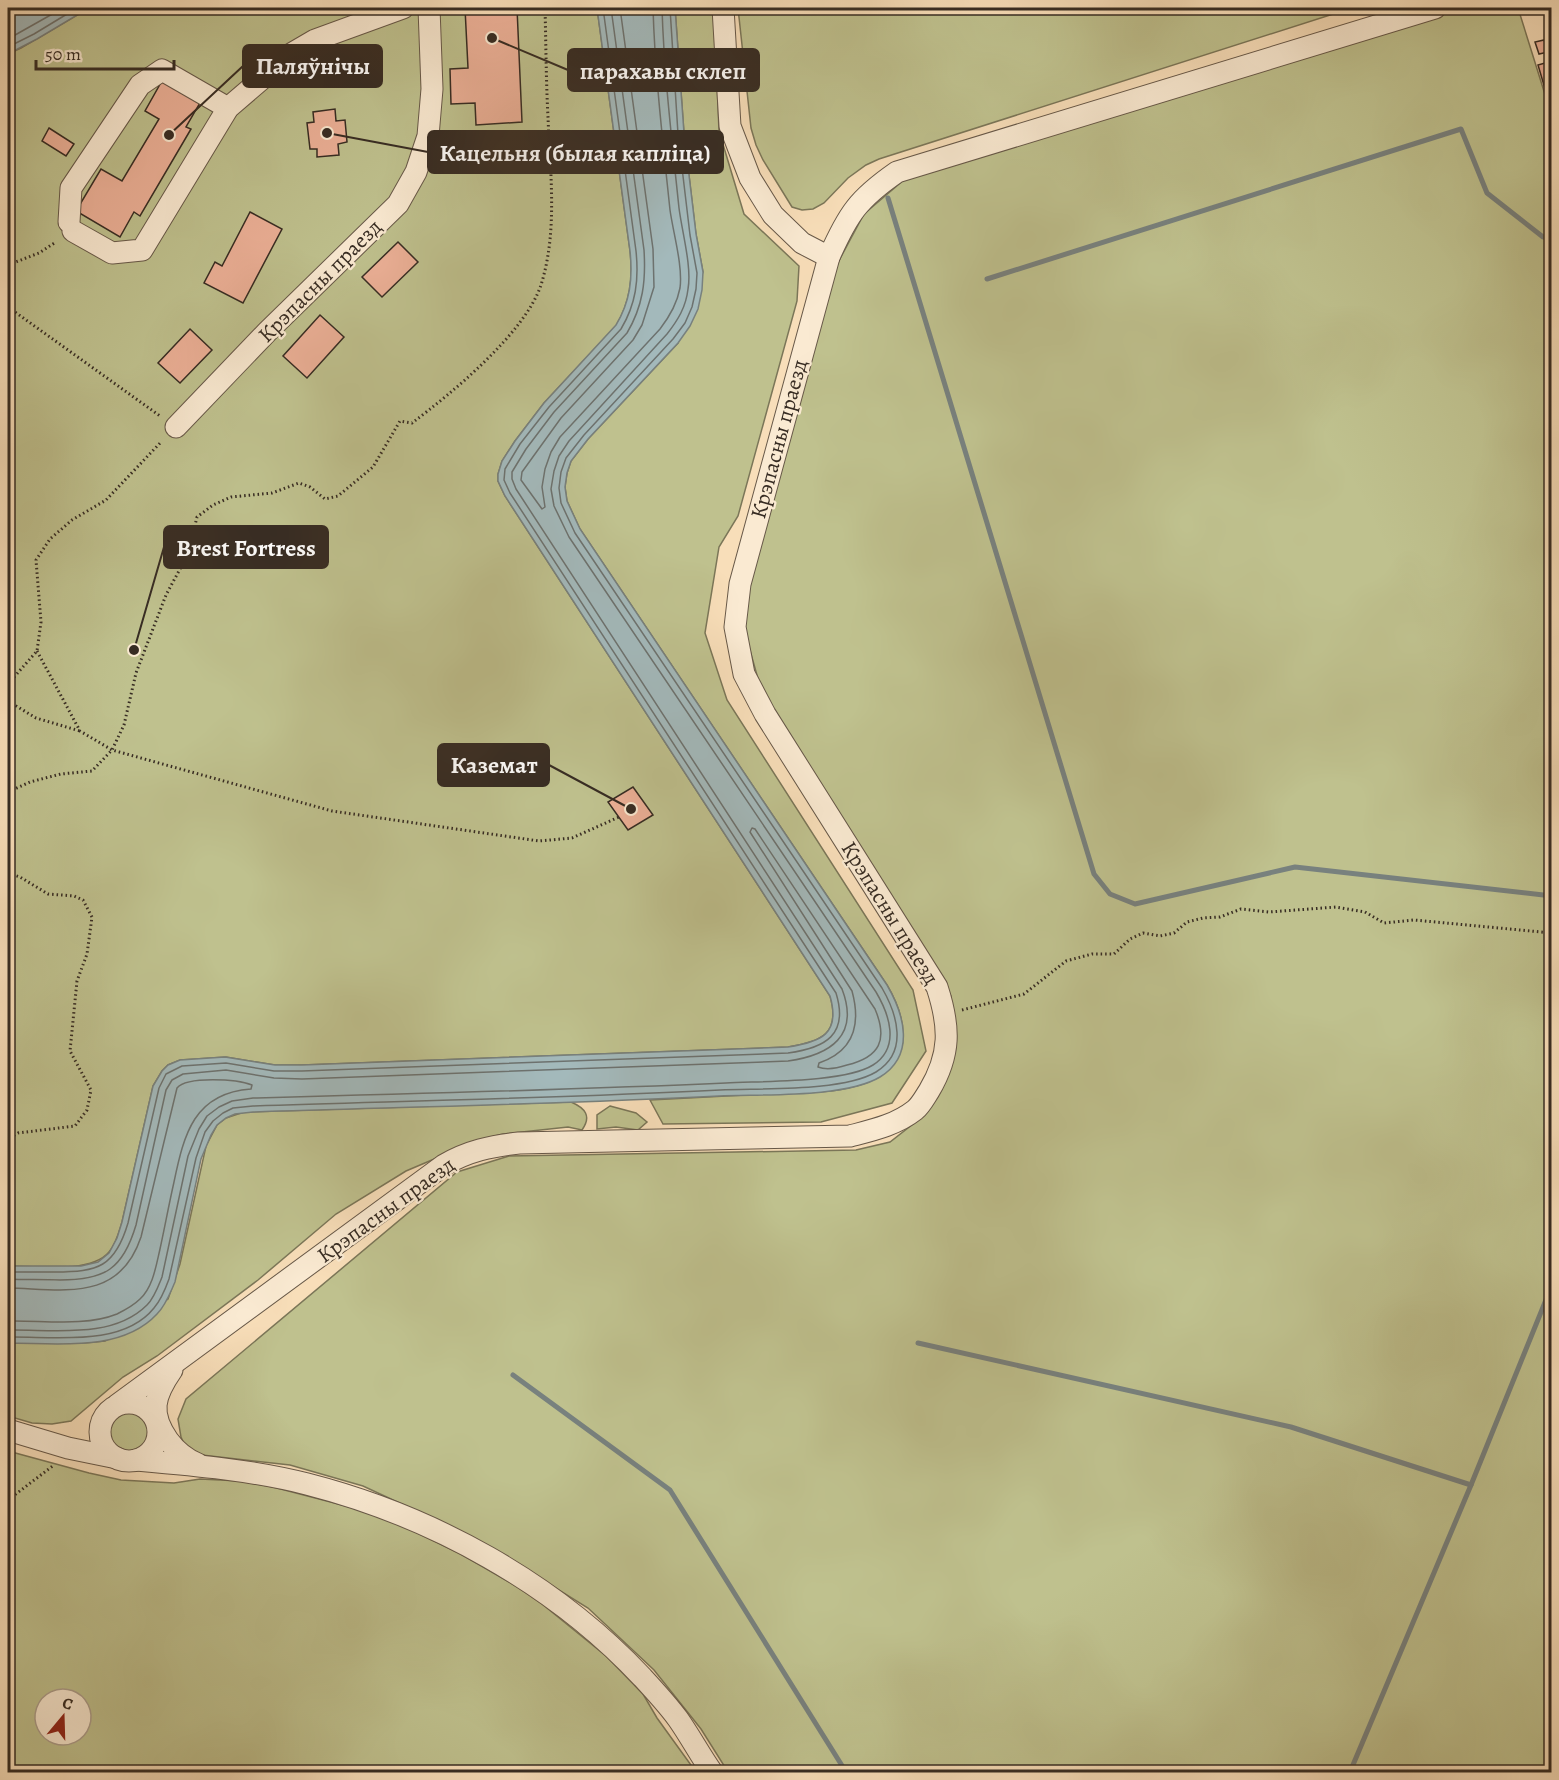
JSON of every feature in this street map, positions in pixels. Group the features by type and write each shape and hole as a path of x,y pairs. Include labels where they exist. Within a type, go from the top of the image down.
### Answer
{"street":[{"path":"228,108 162,70 140,85 71,188 71,226 112,253 142,250 228,108 291,54 315,40 403,8"},
{"name":"Крэпасны праезд","path":"176,428 267,332 398,204 416,172 428,136 432,89 429,8"},
{"path":"723,8 730,126 750,178 772,215 802,243 829,257"},
{"name":"Крэпасны праезд","path":"68,1448 112,1409 444,1165 464,1154 484,1148 519,1143 850,1136 883,1127 917,1108 934,1083 945,1054 947,1035 945,1013 937,987 765,714 744,674 735,627 740,584 829,257 840,232 853,209 873,189 897,172 1435,8"},
{"path":"181,1358 165,1380 158,1395 155,1409 157,1423 159,1432 157,1442 145,1456 127,1459 104,1446 101,1437 103,1420 112,1409 126,1402 136,1403 153,1414 157,1423 173,1446 181,1454 204,1466"},
{"path":"8,1430 68,1448 127,1459 204,1466 283,1479 362,1499 450,1537 514,1574 572,1613 626,1660 677,1718 712,1773"}],"path":[{"path":"8,792 30,782 62,774 92,771 112,750 124,725 136,673 166,595 188,554 197,517 213,505 231,497 272,493 298,483 310,487 325,499 338,496 373,467 400,421 412,423 450,395 522,319 541,286 549,246 552,184 545,8"},
{"path":"8,265 39,253 71,226"},
{"path":"8,307 176,428 106,500 72,520 50,539 36,560 41,622 37,651 8,684"},
{"path":"37,651 80,731"},
{"path":"8,701 36,718 80,731 112,750 332,811 539,841 573,838 619,817"},
{"path":"8,873 20,877 48,894 74,896 83,900 92,917 87,954 77,981 70,1051 91,1090 87,1110 75,1126 18,1133 8,1139"},
{"path":"945,1013 1024,994 1066,961 1092,954 1114,954 1130,939 1143,933 1160,936 1174,933 1187,922 1220,917 1241,909 1269,912 1336,907 1365,912 1384,923 1414,920 1551,933"},
{"path":"8,1500 52,1467 68,1448"}],"green space":[{"path":"89,8 597,8 630,251 629,290 625,308 616,326 544,403 515,441 502,461 498,481 505,496 830,996 833,1019 826,1034 819,1039 788,1047 302,1065 275,1065 226,1057 180,1060 168,1065 153,1086 122,1222 109,1252 101,1259 76,1266 8,1266 8,54"},
{"path":"675,8 714,8 719,131 744,214 799,266 797,301 738,516 719,547 705,633 727,700 913,990 926,1051 892,1103 821,1122 663,1124 650,1100 817,1092 838,1090 868,1082 884,1074 895,1063 901,1050 903,1036 901,1020 887,985 580,529 567,501 565,487 571,461 588,439 678,343 703,272 684,133"},
{"path":"738,8 1352,8 879,159 848,178 824,203 813,209 802,210 792,207 756,145 751,128"},
{"path":"1449,8 1518,8 1548,104 1552,108 1551,1772 728,1772 701,1729 654,1670 588,1608 509,1559 436,1520 363,1486 290,1465 202,1455 185,1446 178,1419 186,1399 457,1172 509,1156 856,1150 890,1142 913,1124 954,1042 951,996 762,693 744,629 748,570 835,268 864,214 905,179"},
{"path":"571,1102 586,1113 587,1117 582,1130 568,1127 503,1134 479,1140 406,1171 336,1214 258,1280 157,1356 123,1377 71,1421 52,1424 32,1423 8,1416 8,1343 105,1341 168,1299 180,1264 206,1146 217,1125 226,1118 244,1112"},
{"path":"610,1106 636,1113 647,1122 638,1130 616,1127 597,1129 597,1115"},
{"path":"125,1407 135,1407 147,1414 154,1426 154,1436 147,1448 135,1455 125,1455 110,1444 106,1436 106,1426 117,1411"},
{"path":"8,1451 121,1480 174,1483 200,1479 240,1481 273,1487 369,1512 399,1524 459,1553 516,1586 606,1656 643,1694 657,1718 696,1772 8,1772"}],"water":[{"path":"8,8 89,8 8,54"},
{"path":"597,8 675,8 684,133 703,272 702,290 698,309 678,343 588,439 571,461 565,487 567,501 580,529 887,985 902,1021 903,1046 899,1057 880,1077 865,1084 846,1089 802,1094 235,1114 217,1125 201,1159 175,1282 157,1314 142,1326 125,1335 106,1340 66,1344 8,1343 8,1266 81,1266 98,1262 109,1253 122,1222 153,1086 168,1065 180,1060 225,1057 275,1065 302,1065 788,1047 819,1039 830,1028 833,1009 830,996 505,496 498,481 502,461 515,441 544,403 616,325 625,308 629,290 630,251"}],"building":[{"path":"465,8 517,8 522,122 476,125 475,103 451,104 450,69 468,68"},
{"path":"1544,40 1548,52 1539,54 1535,42"},
{"path":"1552,61 1552,109 1551,109 1538,65"},
{"path":"163,79 201,101 186,127 191,129 140,216 134,212 120,237 76,211 101,169 122,181 159,119 145,111"},
{"path":"335,109 336,121 345,120 347,142 338,144 339,155 317,157 317,149 310,149 307,123 314,122 313,112"},
{"path":"49,128 74,144 66,156 42,141"},
{"path":"250,212 282,229 243,303 204,283 215,262 222,266"},
{"path":"398,242 418,262 382,297 362,277"},
{"path":"320,315 344,337 307,378 283,356"},
{"path":"190,329 212,350 180,383 158,363"},
{"path":"633,787 653,815 628,830 608,802"}],"waterway":[{"path":"987,279 1461,129 1487,193 1543,237 1552,240"},
{"path":"888,198 1094,874 1110,894 1135,904 1295,867 1552,896"},
{"path":"1350,1772 1471,1485 1552,1285"},
{"path":"918,1343 1291,1427 1471,1485"},
{"path":"513,1375 670,1490 846,1772"}],"place":[{"name":"парахавы склеп","path":"492,38"},
{"name":"Кацельня (былая капліца)","path":"327,133"},
{"name":"Паляўнічы","path":"169,135"},
{"name":"Brest Fortress","path":"134,650"},
{"name":"Каземат","path":"631,809"}]}
